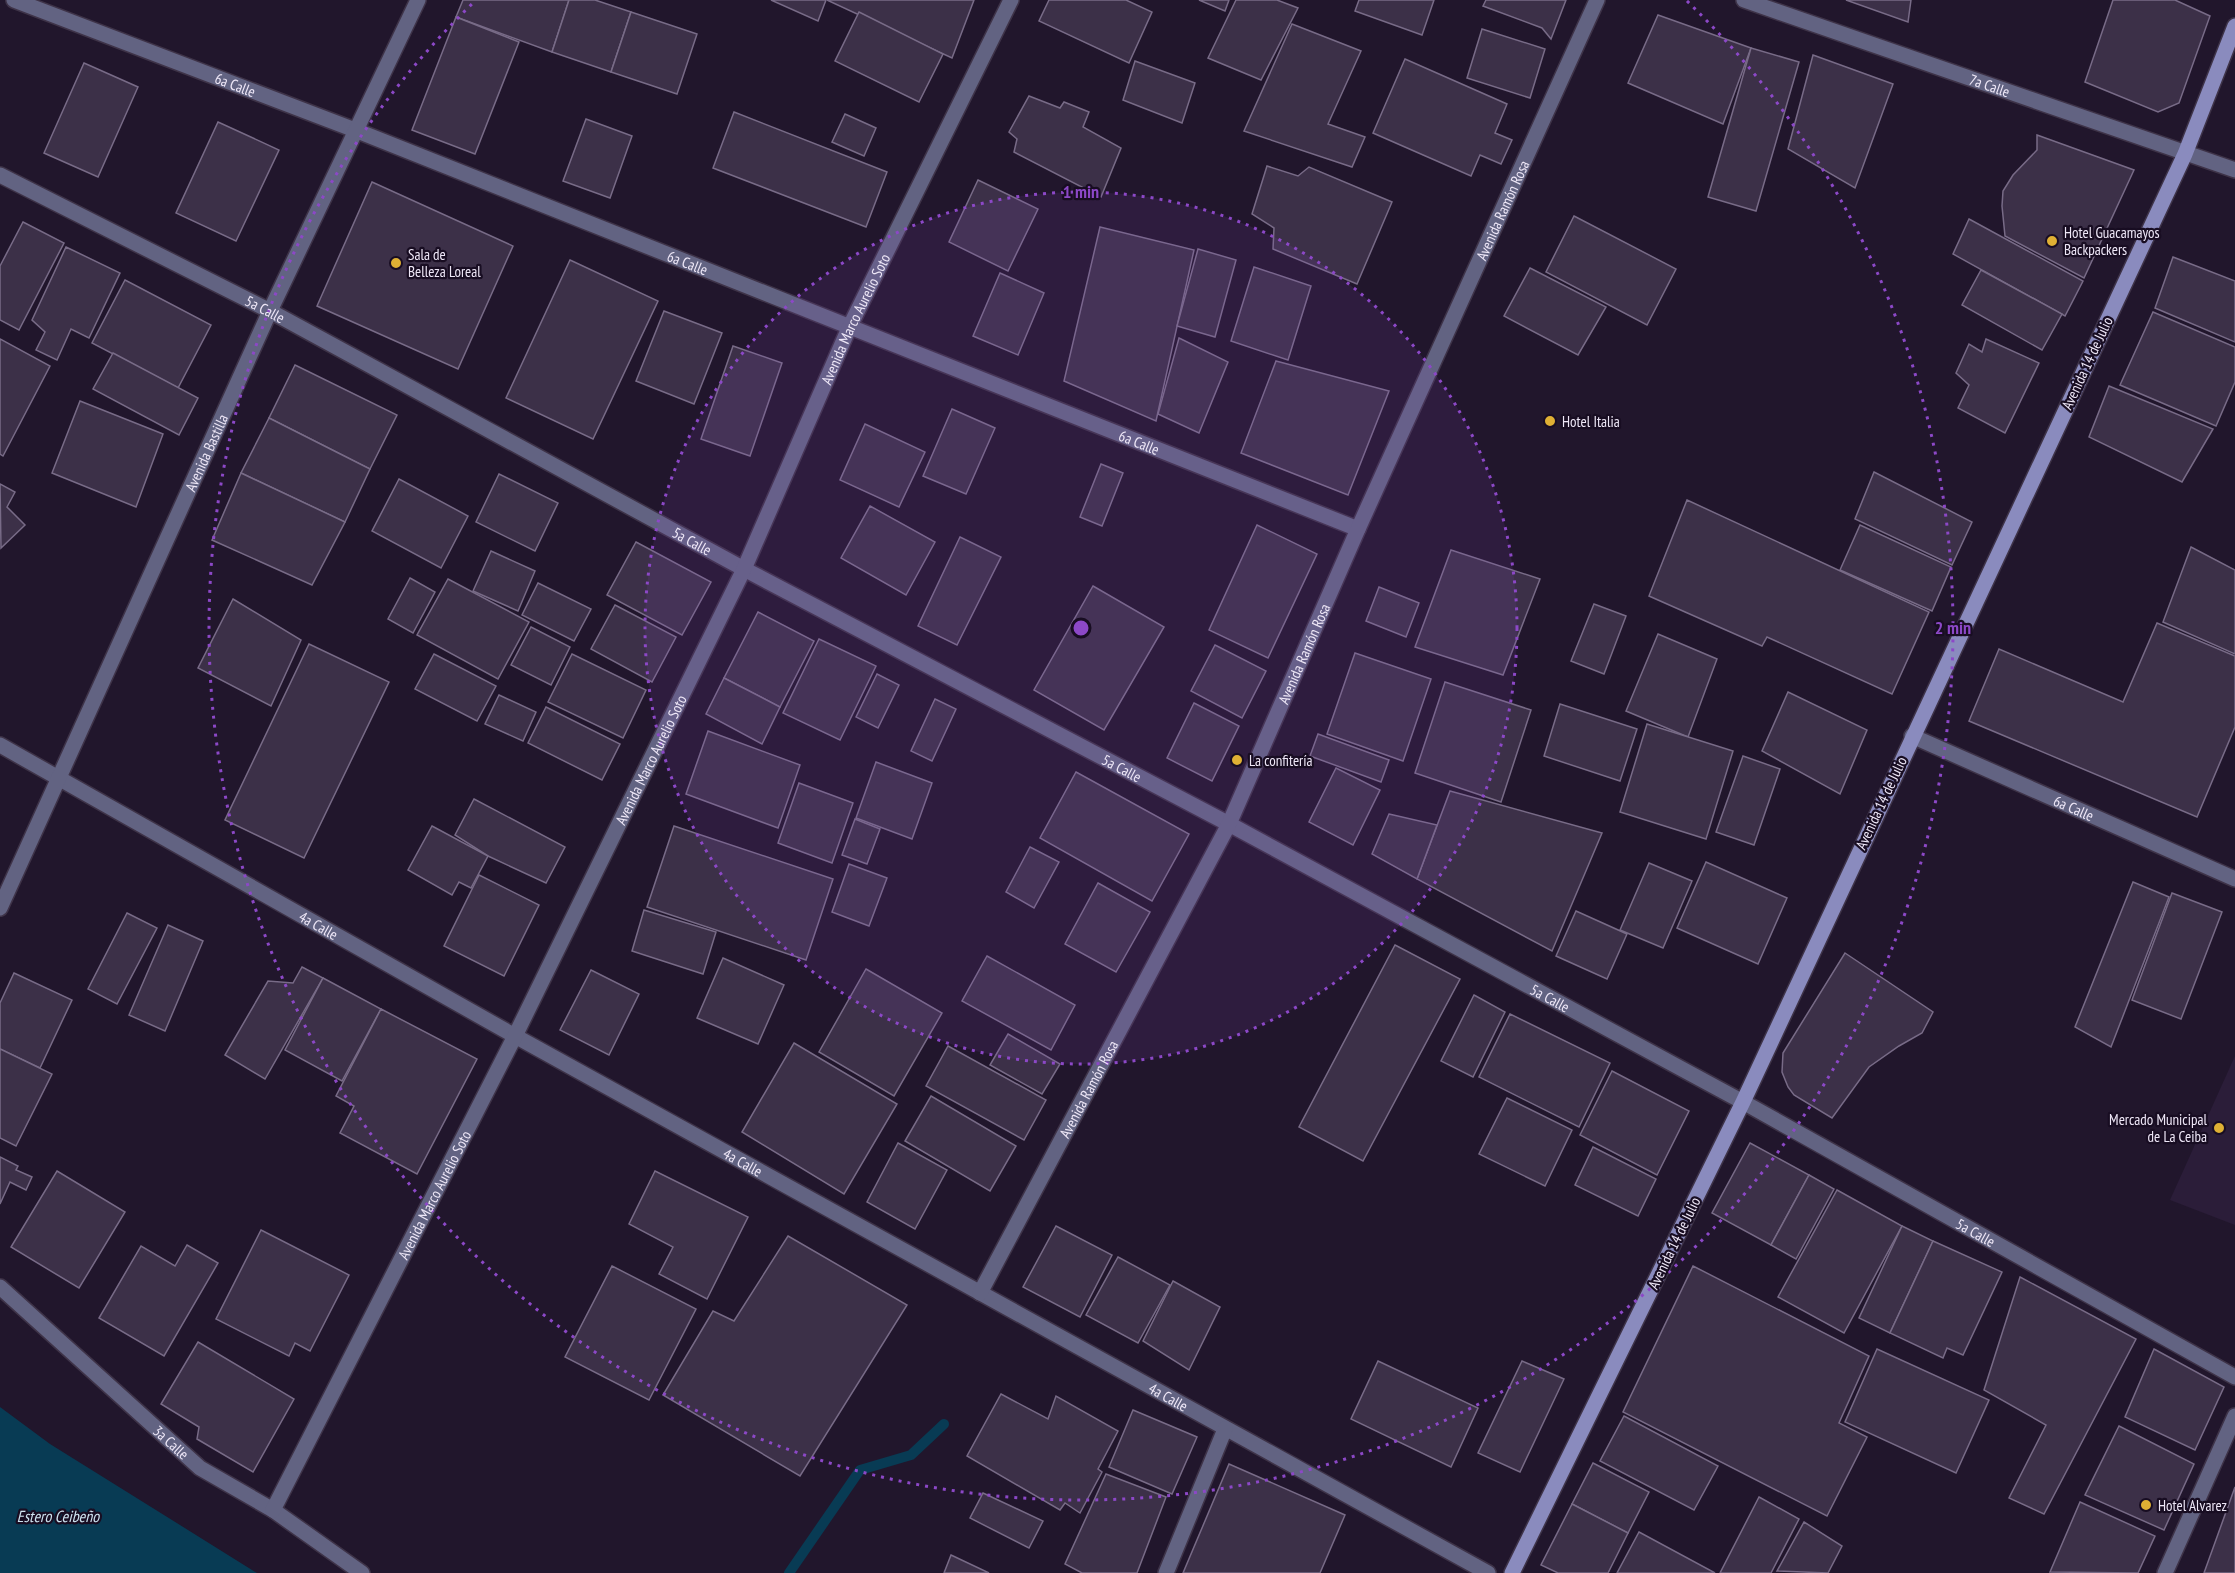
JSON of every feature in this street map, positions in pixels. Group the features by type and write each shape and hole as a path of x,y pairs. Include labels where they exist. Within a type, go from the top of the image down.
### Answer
{"street":[{"name":"6a Calle","path":"14,0 355,130 1358,529"},
{"name":"Avenida Bastilla","path":"0,908 270,311 418,0"},
{"name":"Avenida Marco Aurelio Soto","path":"273,1510 515,1036 744,569 849,328 1011,0"},
{"name":"Avenida Ramón Rosa","path":"980,1293 1229,824 1358,529 1597,0"},
{"name":"7a Calle","path":"1744,0 2235,170"},
{"name":"Avenida 14 de Julio","path":"1512,1573 1743,1102 2185,154 2235,26"},
{"name":"5a Calle","path":"0,175 270,311 744,569 1229,824 1743,1102 2235,1377"},
{"name":"6a Calle","path":"1912,736 2235,879"},
{"name":"4a Calle","path":"0,746 515,1036 1488,1573"},
{"name":"3a Calle","path":"0,1287 200,1468 273,1510 362,1573"},
{"path":"2165,1573 2235,1416"},
{"path":"1166,1573 1225,1429"}],"shaded area":[{"name":"Mercado Municipal de La Ceiba","path":"2235,1056 2235,1225 2170,1200"}],"water":[{"name":"Estero Ceibeño","path":"0,1407 50,1444 257,1573 0,1573"}],"building":[{"path":"463,0 569,0 552,52 456,17"},
{"path":"569,0 595,0 631,12 611,72 552,52"},
{"path":"771,0 826,0 818,21"},
{"path":"827,0 974,0 952,58"},
{"path":"1049,0 1126,0 1152,12 1129,63 1039,21"},
{"path":"1199,0 1229,0 1225,11"},
{"path":"1236,0 1277,0 1298,8 1261,80 1208,58"},
{"path":"1359,0 1434,0 1422,35 1355,11"},
{"path":"1486,0 1566,0 1551,39 1542,28 1483,6"},
{"path":"1846,0 1911,0 1908,22"},
{"path":"2113,0 2175,0 2210,16 2179,103 2158,112 2085,82"},
{"path":"631,12 697,34 677,94 611,72"},
{"path":"859,12 943,54 919,102 835,61"},
{"path":"1658,15 1751,48 1723,124 1628,83"},
{"path":"456,17 519,42 475,154 412,130"},
{"path":"1292,24 1361,51 1328,124 1365,137 1352,167 1244,131"},
{"path":"1482,29 1545,49 1530,98 1467,78"},
{"path":"1751,48 1799,62 1756,211 1708,197"},
{"path":"1813,55 1893,84 1855,188 1788,149"},
{"path":"1405,59 1507,104 1495,133 1512,140 1501,164 1480,155 1471,176 1373,133"},
{"path":"1135,61 1195,83 1182,123 1123,100"},
{"path":"84,63 138,87 98,177 44,153"},
{"path":"1029,96 1060,108 1064,102 1089,112 1083,127 1121,148 1101,197 1014,152 1017,139 1009,132"},
{"path":"734,112 887,172 866,227 713,168"},
{"path":"845,114 876,128 864,156 832,142"},
{"path":"586,119 632,136 610,198 563,181"},
{"path":"218,122 279,150 236,241 176,213"},
{"path":"2037,135 2134,170 2084,278 2005,236 2003,191 2013,175 2037,150"},
{"path":"1267,166 1298,176 1309,167 1392,202 1357,284 1273,249 1274,228 1252,214"},
{"path":"978,180 1038,209 1008,271 949,242"},
{"path":"372,182 513,246 458,369 317,306"},
{"path":"1574,216 1676,269 1647,325 1546,272"},
{"path":"1969,219 2083,281 2065,316 1953,254"},
{"path":"23,222 64,243 19,330 0,320 0,266"},
{"path":"1100,227 1194,250 1156,421 1064,381"},
{"path":"66,247 120,273 89,338 71,329 57,360 36,350 45,332 32,320"},
{"path":"1198,249 1236,260 1215,337 1177,326"},
{"path":"2173,257 2235,281 2235,342 2155,308"},
{"path":"570,260 658,301 593,439 506,398"},
{"path":"1254,267 1311,286 1288,360 1231,341"},
{"path":"1530,268 1606,307 1578,355 1504,316"},
{"path":"1981,270 2062,314 2042,350 1962,305"},
{"path":"1000,273 1044,293 1018,355 973,336"},
{"path":"125,280 211,325 178,388 92,343"},
{"path":"664,311 722,333 694,404 636,381"},
{"path":"2153,312 2235,347 2235,382 2216,426 2120,385"},
{"path":"1179,338 1228,362 1199,433 1158,414"},
{"path":"0,339 50,366 3,456 0,454"},
{"path":"1986,339 2039,363 2005,433 1958,408 1969,385 1956,373 1969,344 1982,352"},
{"path":"733,346 782,363 750,456 701,439"},
{"path":"113,353 198,398 179,435 93,389"},
{"path":"1276,361 1389,391 1348,495 1241,453"},
{"path":"295,365 397,415 370,469 269,418"},
{"path":"2109,386 2213,429 2182,482 2089,437"},
{"path":"80,401 163,434 136,507 52,473"},
{"path":"952,409 995,428 966,494 923,476"},
{"path":"269,418 370,469 345,522 241,473"},
{"path":"865,424 925,452 899,507 840,480"},
{"path":"1101,464 1123,473 1102,526 1080,517"},
{"path":"1874,472 1972,522 1952,565 1855,519"},
{"path":"241,473 345,522 312,585 212,540"},
{"path":"499,474 558,503 535,551 476,522"},
{"path":"399,479 468,516 441,568 372,531"},
{"path":"0,484 15,492 7,507 25,525 1,548"},
{"path":"1687,500 1929,612 1892,694 1767,637 1762,646 1649,596"},
{"path":"870,506 935,542 906,595 841,558"},
{"path":"1257,525 1317,554 1268,658 1209,630"},
{"path":"1860,525 1951,567 1932,611 1840,570"},
{"path":"960,537 1001,557 957,645 918,626"},
{"path":"636,542 711,582 682,635 607,595"},
{"path":"2191,547 2235,570 2235,654 2163,622"},
{"path":"1451,550 1540,579 1503,675 1415,647"},
{"path":"491,551 535,571 518,611 473,591"},
{"path":"410,578 435,592 413,633 388,619"},
{"path":"448,579 529,622 498,679 417,635"},
{"path":"538,583 591,609 574,641 522,615"},
{"path":"1093,586 1164,627 1104,730 1034,690"},
{"path":"1379,587 1419,603 1406,637 1366,621"},
{"path":"233,599 301,640 271,706 198,668"},
{"path":"1594,604 1626,616 1604,674 1571,661"},
{"path":"615,605 676,637 652,682 591,649"},
{"path":"758,612 814,641 780,707 724,678"},
{"path":"2157,623 2235,656 2235,727 2197,817 1969,721 1999,649 2123,702"},
{"path":"531,627 570,647 551,685 511,665"},
{"path":"1658,634 1717,659 1688,737 1626,711"},
{"path":"819,639 876,666 840,740 783,713"},
{"path":"309,644 389,682 304,858 225,820"},
{"path":"1215,645 1266,671 1242,718 1191,691"},
{"path":"1355,653 1431,679 1403,761 1327,734"},
{"path":"434,654 496,686 477,721 415,689"},
{"path":"572,654 646,690 623,738 548,702"},
{"path":"877,674 899,685 878,728 856,717"},
{"path":"724,678 780,707 762,744 706,714"},
{"path":"1445,682 1531,710 1501,802 1415,773"},
{"path":"1788,692 1867,730 1840,794 1762,751"},
{"path":"499,695 536,712 523,741 485,724"},
{"path":"935,699 956,709 932,761 911,751"},
{"path":"1194,703 1239,726 1212,781 1167,758"},
{"path":"1560,704 1637,729 1620,781 1544,756"},
{"path":"546,707 620,744 602,780 528,743"},
{"path":"1647,724 1733,751 1706,839 1620,812"},
{"path":"708,731 800,765 778,828 686,794"},
{"path":"1318,734 1389,760 1381,782 1310,756"},
{"path":"1743,756 1780,769 1754,845 1716,832"},
{"path":"876,762 932,783 912,839 856,818"},
{"path":"1336,768 1380,790 1353,845 1309,822"},
{"path":"1076,772 1189,834 1152,901 1040,838"},
{"path":"799,783 853,803 832,863 778,843"},
{"path":"1450,791 1602,833 1552,951 1417,879"},
{"path":"474,799 565,847 546,883 488,856 455,835"},
{"path":"1389,814 1437,825 1417,879 1372,854"},
{"path":"855,819 880,829 867,864 842,855"},
{"path":"432,826 488,856 471,888 459,882 452,895 408,870"},
{"path":"674,826 833,879 806,960 647,907"},
{"path":"1030,847 1059,862 1034,908 1006,892"},
{"path":"1706,862 1787,898 1758,964 1677,928"},
{"path":"1649,863 1692,881 1663,948 1620,930"},
{"path":"849,864 887,878 869,926 832,912"},
{"path":"479,875 539,905 504,976 444,946"},
{"path":"2133,882 2169,897 2111,1047 2075,1027"},
{"path":"1098,883 1150,912 1116,972 1065,944"},
{"path":"2172,893 2222,912 2181,1019 2132,1000"},
{"path":"644,910 716,932 703,974 632,951"},
{"path":"1576,911 1627,934 1607,979 1556,956"},
{"path":"127,913 157,928 117,1004 88,989"},
{"path":"168,925 203,941 165,1031 129,1015"},
{"path":"1395,945 1460,979 1363,1161 1299,1127"},
{"path":"1845,953 1933,1012 1922,1033 1869,1067 1832,1118 1794,1095 1782,1072 1783,1053"},
{"path":"987,956 1075,1005 1051,1050 962,1001"},
{"path":"723,958 784,985 758,1044 697,1018"},
{"path":"302,967 323,978 265,1079 225,1055 268,981 293,983"},
{"path":"866,969 942,1013 894,1096 819,1052"},
{"path":"591,970 639,994 609,1055 560,1030"},
{"path":"14,973 72,1000 40,1068 0,1049 0,1003"},
{"path":"323,978 381,1009 342,1081 285,1050"},
{"path":"1474,995 1505,1012 1473,1077 1441,1061"},
{"path":"381,1009 477,1059 417,1174 340,1133 354,1106 336,1096"},
{"path":"1510,1014 1610,1063 1579,1127 1479,1077"},
{"path":"1008,1034 1060,1064 1042,1094 990,1065"},
{"path":"794,1043 897,1104 844,1194 742,1132"},
{"path":"948,1046 1046,1100 1024,1140 926,1086"},
{"path":"0,1049 52,1074 16,1146 0,1138"},
{"path":"1612,1071 1689,1111 1657,1175 1580,1135"},
{"path":"931,1096 1016,1146 990,1191 905,1141"},
{"path":"1507,1098 1572,1130 1545,1186 1479,1154"},
{"path":"898,1143 947,1170 915,1229 867,1202"},
{"path":"1750,1143 1809,1175 1771,1245 1712,1213"},
{"path":"1593,1147 1656,1179 1638,1216 1575,1185"},
{"path":"0,1157 18,1166 16,1170 32,1177 26,1190 10,1182 0,1204"},
{"path":"57,1171 125,1212 79,1288 11,1247"},
{"path":"655,1171 748,1217 707,1299 659,1274 673,1247 629,1224"},
{"path":"1809,1175 1834,1189 1796,1259 1771,1245"},
{"path":"1837,1190 1902,1226 1844,1333 1778,1297"},
{"path":"1056,1226 1112,1255 1080,1317 1023,1287"},
{"path":"1902,1226 1933,1241 1890,1333 1859,1318"},
{"path":"261,1230 349,1275 310,1351 295,1343 289,1356 216,1319"},
{"path":"788,1236 907,1305 800,1476 663,1395 713,1311 734,1321"},
{"path":"1933,1241 2002,1272 1963,1355 1947,1348 1943,1358 1890,1333"},
{"path":"187,1245 218,1263 164,1356 99,1318 141,1246 175,1266"},
{"path":"1118,1257 1170,1285 1138,1343 1086,1315"},
{"path":"612,1266 696,1309 649,1400 565,1357"},
{"path":"1693,1266 1869,1356 1839,1423 1867,1437 1827,1516 1623,1412"},
{"path":"2020,1277 2136,1339 2044,1514 2009,1498 2046,1425 1984,1390"},
{"path":"1173,1281 1220,1307 1189,1370 1143,1341"},
{"path":"198,1342 294,1399 253,1472 197,1439 199,1427 161,1404"},
{"path":"1877,1349 1989,1400 1956,1473 1845,1422"},
{"path":"2154,1349 2224,1387 2195,1450 2125,1417"},
{"path":"1378,1361 1478,1408 1451,1467 1351,1419"},
{"path":"1522,1361 1564,1379 1520,1472 1478,1453"},
{"path":"1001,1394 1048,1419 1056,1396 1118,1431 1098,1469 1102,1472 1080,1513 1065,1503 1060,1510 967,1456"},
{"path":"1133,1410 1197,1437 1172,1494 1109,1467"},
{"path":"1624,1416 1718,1466 1694,1510 1600,1461"},
{"path":"2119,1426 2194,1464 2164,1530 2085,1495"},
{"path":"1593,1463 1649,1492 1628,1533 1572,1504"},
{"path":"1229,1464 1345,1515 1320,1573 1183,1573"},
{"path":"1106,1474 1166,1497 1137,1573 1082,1573 1065,1564"},
{"path":"2235,1487 2235,1573 2204,1573"},
{"path":"983,1493 1043,1521 1029,1548 970,1518"},
{"path":"1759,1497 1799,1519 1771,1573 1720,1573"},
{"path":"2080,1502 2155,1536 2138,1573 2050,1572"},
{"path":"1572,1504 1628,1533 1608,1573 1558,1573 1541,1565"},
{"path":"1804,1522 1842,1546 1828,1573 1777,1571"},
{"path":"1639,1532 1715,1573 1617,1573"},
{"path":"951,1555 989,1573 944,1573"}],"waterway":[{"path":"789,1573 860,1470 911,1455 944,1424"}],"place":[{"name":"Hotel Guacamayos Backpackers","path":"2052,241"},
{"name":"Sala de Belleza Loreal","path":"396,263"},
{"name":"Hotel Italia","path":"1550,421"},
{"name":"La confitería","path":"1237,760"},
{"name":"Mercado Municipal de La Ceiba","path":"2219,1128"},
{"name":"Hotel Alvarez","path":"2146,1505"}]}
